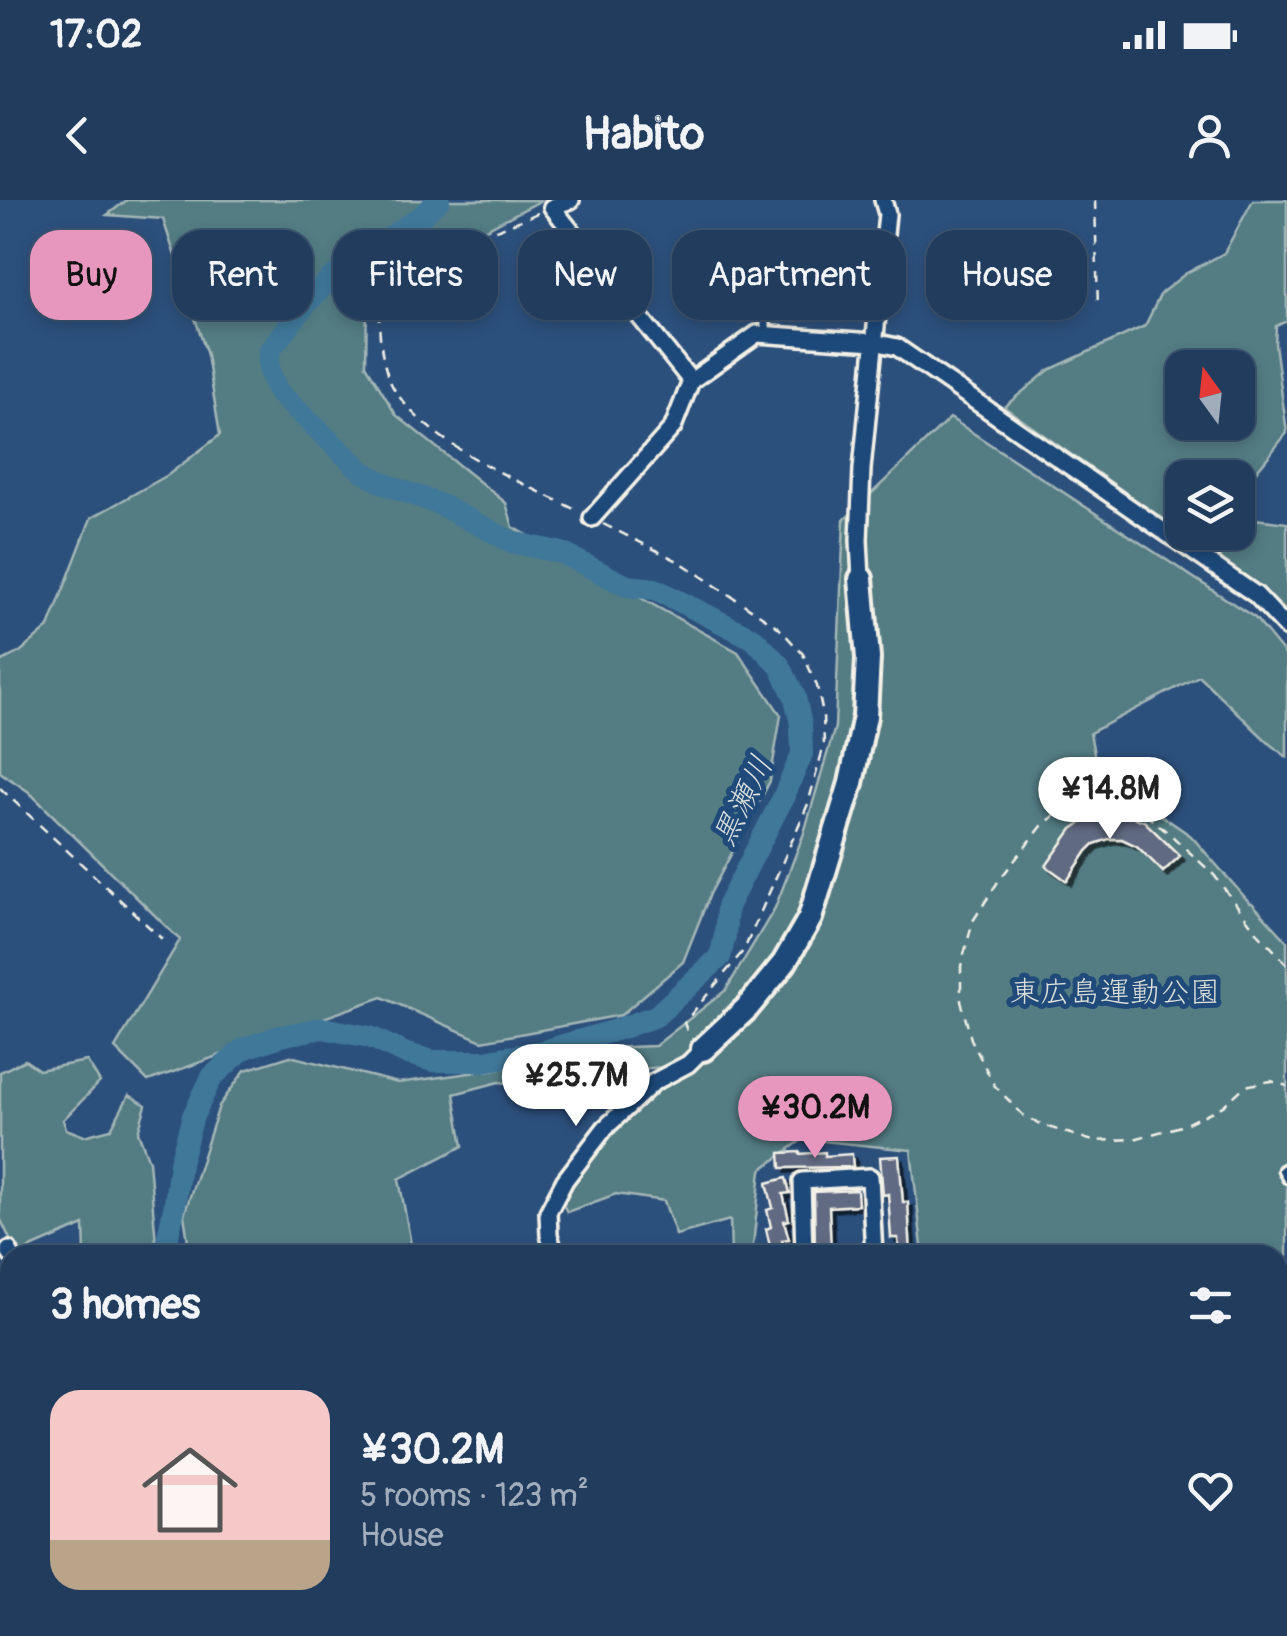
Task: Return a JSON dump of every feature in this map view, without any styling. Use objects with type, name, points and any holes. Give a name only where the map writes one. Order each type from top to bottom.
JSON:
[{"type":"street","points":[[571,200],[552,207],[692,382]]},
{"type":"street","points":[[552,1245],[548,1212],[564,1180],[605,1128],[654,1082],[688,1064],[747,1008],[784,963],[810,918],[851,783],[865,716],[868,658],[859,540],[887,214],[883,200]]},
{"type":"street","points":[[592,518],[673,427],[692,382],[757,334],[874,342],[896,348],[1256,595],[1287,628]]},
{"type":"street","points":[[804,1245],[802,1181],[870,1176],[873,1245]]},
{"type":"lane","points":[[764,320],[768,335]]},
{"type":"lane","points":[[1287,1168],[1283,1170],[1287,1178]]},
{"type":"path","points":[[1095,200],[1098,308]]},
{"type":"path","points":[[552,207],[394,272],[383,286],[378,319],[381,352],[397,394],[425,425],[471,456],[680,562],[778,627],[803,654],[817,686],[824,744],[808,804],[744,950],[684,1023],[688,1036],[703,1049]]},
{"type":"path","points":[[0,788],[162,939]]},
{"type":"path","points":[[1287,964],[1256,931],[1214,875],[1172,836],[1135,806],[1087,795],[1071,802],[1042,826],[999,880],[973,921],[960,966],[961,1001],[971,1039],[994,1085],[1023,1115],[1045,1126],[1093,1140],[1134,1139],[1181,1126],[1223,1106],[1245,1086],[1272,1081],[1287,1086]]},
{"type":"green space","points":[[127,200],[542,200],[484,230],[333,230],[333,320],[367,320],[366,365],[396,415],[506,503],[513,527],[738,652],[781,715],[770,781],[710,894],[683,962],[621,1015],[482,1041],[382,997],[148,1081],[115,1048],[180,940],[29,792],[0,772],[0,662],[20,652],[49,627],[91,518],[168,475],[220,435],[207,355],[196,320],[313,320],[313,230],[172,230],[172,247],[163,219],[107,215]]},
{"type":"green space","points":[[1253,200],[1287,200],[1287,321],[1276,326],[1275,344],[1287,433],[1255,473],[1255,460],[1165,460],[1165,521],[1004,407],[1049,370],[1145,326],[1161,293],[1185,274],[1224,253]]},
{"type":"green space","name":"東広島運動公園","points":[[950,418],[1255,618],[1287,657],[1287,757],[1199,676],[1090,733],[1095,759],[1109,775],[1191,836],[1287,941],[1287,1245],[922,1245],[911,1150],[803,1139],[761,1170],[753,1245],[731,1245],[730,1220],[676,1235],[664,1201],[616,1194],[567,1212],[553,1185],[623,1102],[665,1067],[557,1075],[524,1085],[499,1082],[454,1094],[463,1146],[399,1179],[411,1245],[188,1245],[184,1215],[219,1106],[245,1070],[290,1056],[398,1083],[604,1048],[655,1046],[726,990],[775,908],[804,833],[835,727],[844,520]]},
{"type":"green space","points":[[1255,519],[1287,523],[1287,612],[1207,550],[1255,550]]},
{"type":"green space","points":[[25,1060],[39,1070],[87,1061],[100,1082],[63,1120],[66,1129],[84,1136],[111,1129],[129,1095],[146,1105],[138,1132],[149,1161],[156,1245],[85,1245],[84,1225],[38,1245],[13,1245],[0,1218],[0,1072]]},
{"type":"building","points":[[1116,812],[1144,821],[1180,856],[1163,872],[1137,846],[1122,839],[1109,839],[1087,851],[1067,881],[1046,866],[1072,829],[1087,819]]},
{"type":"building","points":[[825,1152],[825,1156],[852,1154],[853,1167],[781,1168],[780,1153]]},
{"type":"building","points":[[899,1156],[903,1202],[908,1202],[910,1245],[898,1245],[898,1238],[891,1238],[880,1157]]},
{"type":"building","points":[[786,1178],[790,1193],[783,1194],[789,1220],[784,1221],[789,1239],[782,1240],[783,1245],[770,1245],[767,1210],[773,1208],[767,1183]]},
{"type":"building","points":[[857,1190],[858,1205],[829,1207],[831,1245],[815,1245],[814,1192]]},
{"type":"waterway","name":"黒瀬川","points":[[166,1245],[180,1163],[193,1116],[212,1077],[243,1049],[280,1036],[322,1028],[370,1037],[433,1061],[484,1061],[543,1051],[656,1016],[720,957],[727,907],[802,754],[795,697],[780,666],[754,639],[655,589],[627,586],[562,553],[512,542],[441,505],[387,485],[363,472],[278,392],[269,371],[269,351],[307,303],[330,279],[439,200]]}]
